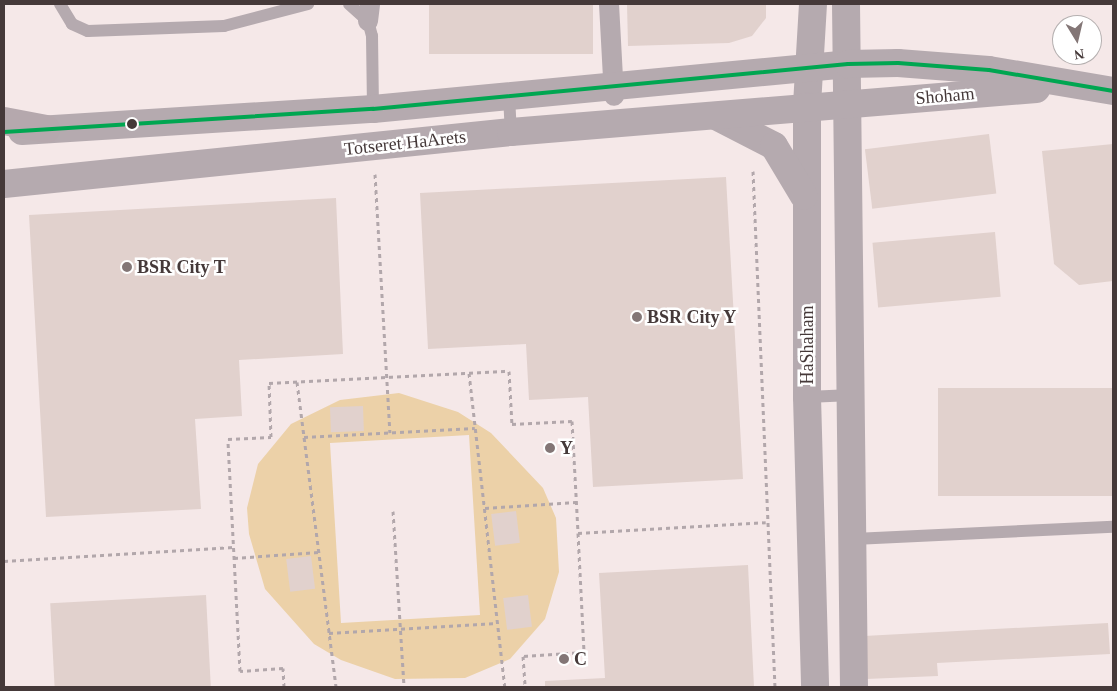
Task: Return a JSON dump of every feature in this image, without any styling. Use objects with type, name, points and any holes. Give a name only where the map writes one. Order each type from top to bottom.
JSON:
[{"type":"main road","points":[[4,121],[46,129]]},
{"type":"street","points":[[609,4],[614,91]]},
{"type":"street","name":"HaShaham","points":[[813,4],[808,69],[806,201],[807,397],[815,687]]},
{"type":"street","points":[[846,4],[849,102],[854,687]]},
{"type":"street","name":"Shoham","points":[[848,64],[898,63],[989,70],[1113,91]]},
{"type":"street","name":"Totseret HaArets","points":[[4,132],[372,109],[509,96],[614,91],[848,64]]},
{"type":"street","name":"Shoham","points":[[807,106],[1083,87]]},
{"type":"street","name":"Totseret HaArets","points":[[4,184],[511,132],[807,106]]},
{"type":"street","points":[[712,114],[749,130],[774,146],[806,201]]},
{"type":"lane","points":[[60,4],[72,24],[88,31],[224,26],[308,4]]},
{"type":"lane","points":[[349,4],[369,12],[372,36],[372,109]]},
{"type":"lane","points":[[509,96],[511,132]]},
{"type":"lane","points":[[807,397],[852,395]]},
{"type":"lane","points":[[854,539],[1113,527]]},
{"type":"path","points":[[749,130],[775,687]]},
{"type":"path","points":[[374,146],[390,433]]},
{"type":"path","points":[[284,687],[283,668],[240,671],[228,439],[271,437],[269,383],[509,371],[512,424],[572,421],[578,533],[584,652],[523,656],[525,687]]},
{"type":"path","points":[[469,373],[505,687]]},
{"type":"path","points":[[297,382],[336,687]]},
{"type":"path","points":[[304,437],[475,428]]},
{"type":"path","points":[[484,508],[576,502]]},
{"type":"path","points":[[393,511],[404,687]]},
{"type":"path","points":[[578,533],[766,522]]},
{"type":"path","points":[[4,560],[234,547]]},
{"type":"path","points":[[234,558],[319,552]]},
{"type":"path","points":[[329,634],[497,623]]},
{"type":"shaded area","points":[[399,393],[458,412],[491,433],[543,488],[556,518],[559,572],[545,619],[510,659],[465,678],[395,679],[341,660],[314,644],[265,589],[249,534],[247,508],[258,464],[291,424],[340,400]],"holes":[[[469,435],[480,615],[341,623],[330,443]]]},
{"type":"building","points":[[429,4],[593,4],[593,54],[429,54]]},
{"type":"building","points":[[627,4],[766,4],[766,18],[752,36],[729,43],[628,46]]},
{"type":"building","points":[[989,134],[996,194],[872,209],[865,149]]},
{"type":"building","points":[[1113,144],[1113,281],[1079,285],[1054,264],[1042,151]]},
{"type":"building","points":[[726,177],[743,479],[593,487],[588,397],[529,400],[526,344],[428,349],[420,193]]},
{"type":"building","points":[[336,198],[343,354],[239,360],[242,416],[195,419],[201,509],[46,517],[29,215]]},
{"type":"building","points":[[995,232],[1001,297],[878,307],[872,243]]},
{"type":"building","points":[[938,388],[1113,388],[1113,496],[938,496]]},
{"type":"building","points":[[363,406],[364,431],[331,432],[330,407]]},
{"type":"building","points":[[516,511],[520,543],[495,546],[491,514]]},
{"type":"building","points":[[311,556],[315,589],[290,592],[286,559]]},
{"type":"building","points":[[748,565],[754,687],[545,687],[545,681],[605,678],[599,573]]},
{"type":"building","points":[[206,595],[211,687],[55,687],[50,603]]},
{"type":"building","points":[[528,595],[532,627],[507,630],[503,598]]},
{"type":"building","points":[[1108,623],[1110,654],[937,663],[938,676],[866,679],[864,636]]},
{"type":"transit line","points":[[4,132],[373,109],[848,64],[898,63],[989,70],[1113,91]]},
{"type":"place","name":"BSR City T","points":[[127,267]]},
{"type":"place","name":"BSR City Y","points":[[637,317]]},
{"type":"place","name":"Y","points":[[550,448]]},
{"type":"place","name":"C","points":[[564,659]]}]
